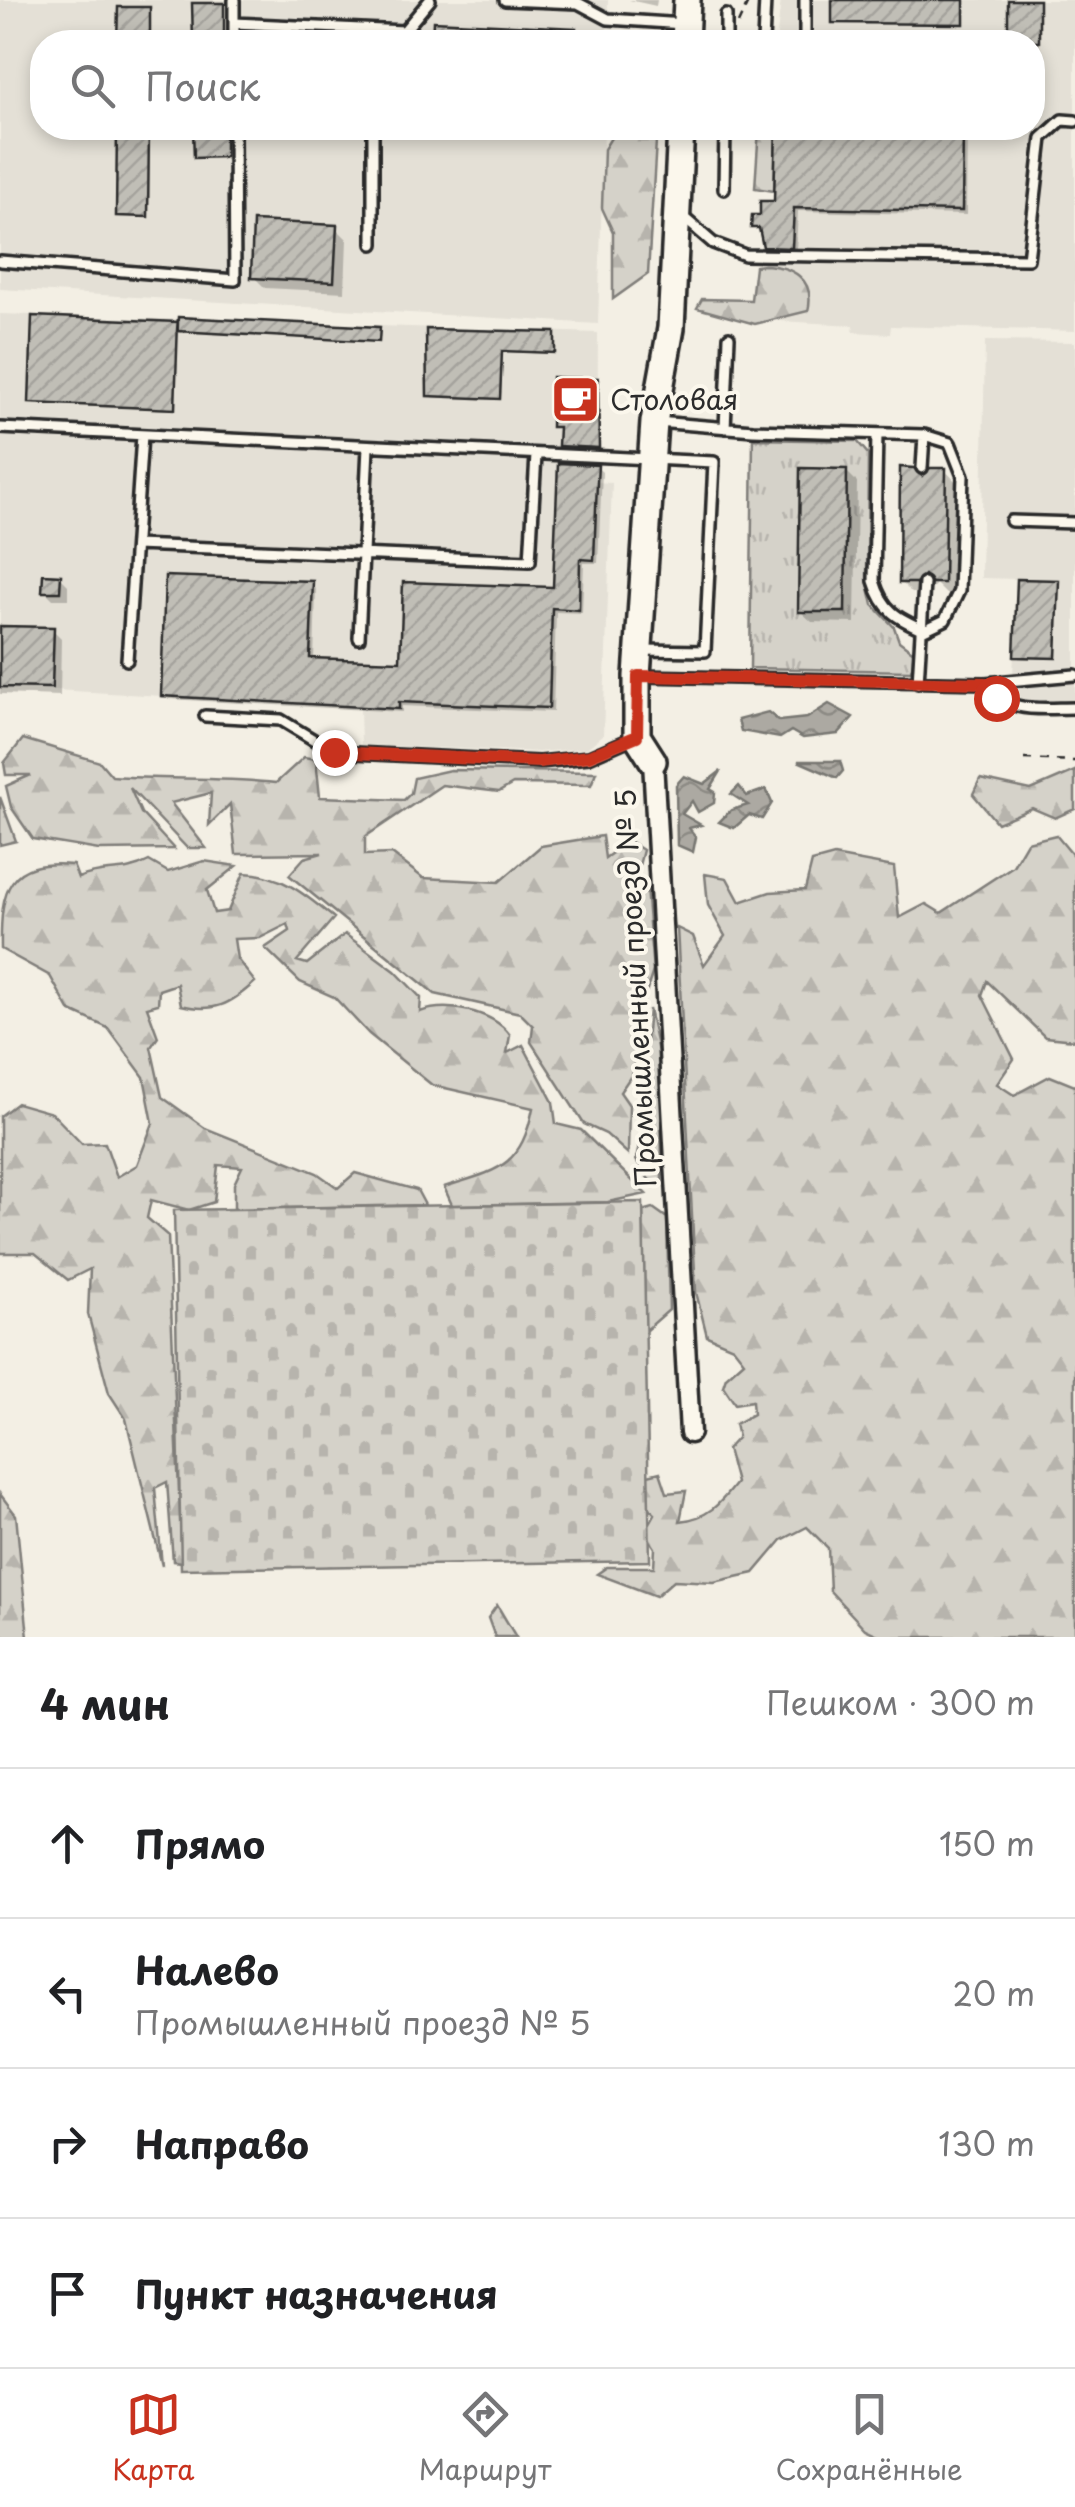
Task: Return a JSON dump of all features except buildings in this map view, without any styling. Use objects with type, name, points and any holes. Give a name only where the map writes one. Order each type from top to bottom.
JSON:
[{"type":"street","points":[[637,736],[654,422],[672,328],[680,140]]},
{"type":"street","name":"Промышленный проезд № 5","points":[[637,736],[653,761],[690,1433]]},
{"type":"lane","points":[[234,0],[234,30]]},
{"type":"lane","points":[[405,30],[430,0]]},
{"type":"lane","points":[[506,0],[578,3],[608,18],[686,22]]},
{"type":"lane","points":[[764,30],[765,0]]},
{"type":"lane","points":[[805,0],[806,30]]},
{"type":"lane","points":[[726,15],[726,30]]},
{"type":"lane","points":[[234,23],[374,30]]},
{"type":"lane","points":[[1045,135],[1062,120],[1075,120]]},
{"type":"lane","points":[[0,261],[235,280],[234,140]]},
{"type":"lane","points":[[373,244],[374,140]]},
{"type":"lane","points":[[724,188],[725,140]]},
{"type":"lane","points":[[677,212],[712,243],[745,255],[1028,259],[1042,140]]},
{"type":"lane","points":[[726,428],[729,338]]},
{"type":"lane","points":[[654,422],[924,435],[950,443],[964,476],[959,591],[945,620],[924,630]]},
{"type":"lane","points":[[0,428],[714,462],[705,650],[638,663]]},
{"type":"lane","points":[[877,434],[874,581],[880,602],[892,615],[924,630]]},
{"type":"lane","points":[[127,660],[142,435]]},
{"type":"lane","points":[[922,468],[924,435]]},
{"type":"lane","points":[[360,638],[368,447]]},
{"type":"lane","points":[[135,545],[530,562],[536,456]]},
{"type":"lane","points":[[1012,521],[1075,523]]},
{"type":"lane","points":[[918,683],[924,583]]},
{"type":"lane","points":[[638,663],[918,683],[985,683],[1075,675]]},
{"type":"lane","points":[[985,683],[996,698],[1014,707],[1075,708]]},
{"type":"lane","points":[[205,716],[281,720],[334,752],[539,762],[589,756],[637,736]]},
{"type":"path","points":[[1024,759],[1075,761]]},
{"type":"shaded area","points":[[0,0],[608,0],[607,30],[30,30],[30,140],[604,140],[598,324],[0,289]]},
{"type":"shaded area","points":[[781,0],[1075,0],[1075,331],[891,326],[890,334],[853,332],[854,325],[760,320],[755,266],[763,264],[763,236],[759,228],[751,228],[752,215],[759,215],[760,201],[774,200],[776,140],[1045,140],[1045,30],[777,30]]},
{"type":"shaded area","points":[[0,314],[598,333],[597,482],[612,483],[603,735],[587,748],[539,752],[361,745],[360,707],[0,687]]},
{"type":"shaded area","points":[[985,341],[1075,342],[1075,703],[1012,701],[1017,579],[981,578]]},
{"type":"green space","points":[[610,140],[656,141],[648,274],[613,299],[613,232],[602,208],[604,149]]},
{"type":"green space","points":[[758,140],[776,140],[774,191],[755,188]]},
{"type":"green space","points":[[755,266],[792,271],[805,282],[810,300],[808,311],[755,324],[697,308],[702,299],[751,300]]},
{"type":"green space","points":[[753,439],[857,441],[868,454],[867,579],[873,605],[894,627],[899,641],[915,653],[911,671],[750,668]]},
{"type":"green space","points":[[23,739],[100,762],[112,776],[276,783],[304,757],[316,759],[320,797],[404,800],[411,793],[414,778],[450,770],[596,772],[591,785],[513,784],[499,792],[442,785],[365,837],[365,855],[392,854],[423,878],[499,882],[541,846],[602,836],[605,858],[629,841],[643,850],[635,881],[646,887],[653,971],[641,1008],[633,1073],[620,1092],[629,1105],[628,1154],[606,1134],[584,1124],[531,1042],[533,1026],[520,1013],[435,994],[289,875],[304,858],[322,853],[236,854],[230,804],[209,825],[211,793],[171,803],[206,848],[187,848],[130,788],[141,813],[174,849],[99,850],[33,839],[11,807],[6,786],[31,775],[6,775],[4,763]]},
{"type":"green space","points":[[1075,771],[1075,809],[1055,818],[1032,808],[997,823],[973,794],[980,779],[1031,790]]},
{"type":"green space","points":[[0,797],[16,841],[0,845]]},
{"type":"green space","points":[[1056,835],[1075,858],[1075,1040],[1045,1037],[987,981],[982,995],[1014,1059],[997,1084],[1014,1095],[1050,1076],[1075,1086],[1075,1637],[882,1637],[865,1629],[830,1591],[828,1548],[807,1527],[782,1540],[754,1573],[714,1582],[674,1580],[656,1596],[597,1574],[607,1567],[654,1567],[655,1548],[645,1532],[655,1514],[643,1502],[644,1476],[660,1472],[667,1493],[686,1491],[680,1521],[698,1517],[718,1504],[736,1483],[727,1449],[738,1437],[735,1424],[753,1414],[752,1401],[735,1404],[723,1386],[726,1377],[744,1361],[733,1347],[707,1336],[696,1292],[677,928],[693,936],[704,965],[725,936],[708,905],[705,874],[727,878],[740,902],[770,892],[805,890],[812,862],[834,856],[894,867],[899,918],[926,904],[941,913],[1013,866],[1027,842]]},
{"type":"green space","points":[[149,861],[168,872],[204,861],[237,866],[207,890],[214,913],[228,911],[244,873],[282,882],[334,918],[297,961],[307,964],[345,934],[395,971],[421,998],[420,1012],[456,1009],[493,1020],[510,1035],[507,1053],[523,1045],[553,1102],[556,1124],[581,1130],[646,1194],[608,1202],[452,1205],[444,1187],[504,1164],[522,1143],[533,1108],[432,1085],[369,1034],[334,997],[300,982],[265,948],[290,931],[288,924],[260,938],[234,939],[237,959],[255,982],[229,1001],[212,1007],[193,1007],[181,1005],[177,984],[159,990],[158,1004],[147,1007],[158,1037],[151,1047],[162,1097],[205,1128],[317,1173],[338,1188],[355,1173],[417,1190],[425,1205],[234,1209],[234,1184],[242,1167],[218,1165],[214,1202],[189,1210],[151,1200],[147,1218],[168,1236],[182,1562],[173,1561],[167,1482],[155,1488],[162,1566],[126,1419],[109,1393],[88,1314],[90,1269],[68,1280],[35,1253],[0,1253],[0,1116],[17,1103],[52,1113],[82,1144],[105,1143],[117,1177],[137,1165],[153,1123],[144,1077],[108,1028],[69,1010],[50,976],[1,949],[6,894],[21,873],[34,867],[73,865],[78,878]]},
{"type":"green space","points":[[649,1009],[661,1066],[662,1182],[654,1187],[636,1160],[646,1112],[641,1098]]},
{"type":"green space","points":[[643,1202],[650,1561],[181,1569],[174,1210]]},
{"type":"green space","points":[[653,1208],[667,1218],[669,1310],[645,1331],[643,1211]]},
{"type":"green space","points":[[0,1494],[16,1515],[28,1637],[0,1637]]},
{"type":"green space","points":[[497,1605],[516,1637],[495,1637],[488,1618]]},
{"type":"water","points":[[829,704],[853,717],[838,734],[803,738],[791,731],[780,738],[741,731],[738,720],[768,712],[779,721],[807,718]]},
{"type":"water","points":[[798,761],[840,761],[843,771],[837,778]]},
{"type":"water","points":[[721,771],[710,789],[715,792],[714,803],[698,812],[692,801],[682,814],[701,825],[689,828],[696,837],[693,852],[677,845],[676,785],[684,776],[704,784]]},
{"type":"water","points":[[739,786],[747,796],[766,789],[772,803],[762,819],[749,815],[734,828],[719,822],[731,810],[748,805],[731,794]]},
{"type":"place","name":"Столовая","points":[[575,400]]},
{"type":"route","points":[[334,752],[539,762],[589,756],[637,736],[638,676],[985,683],[996,698]]}]
